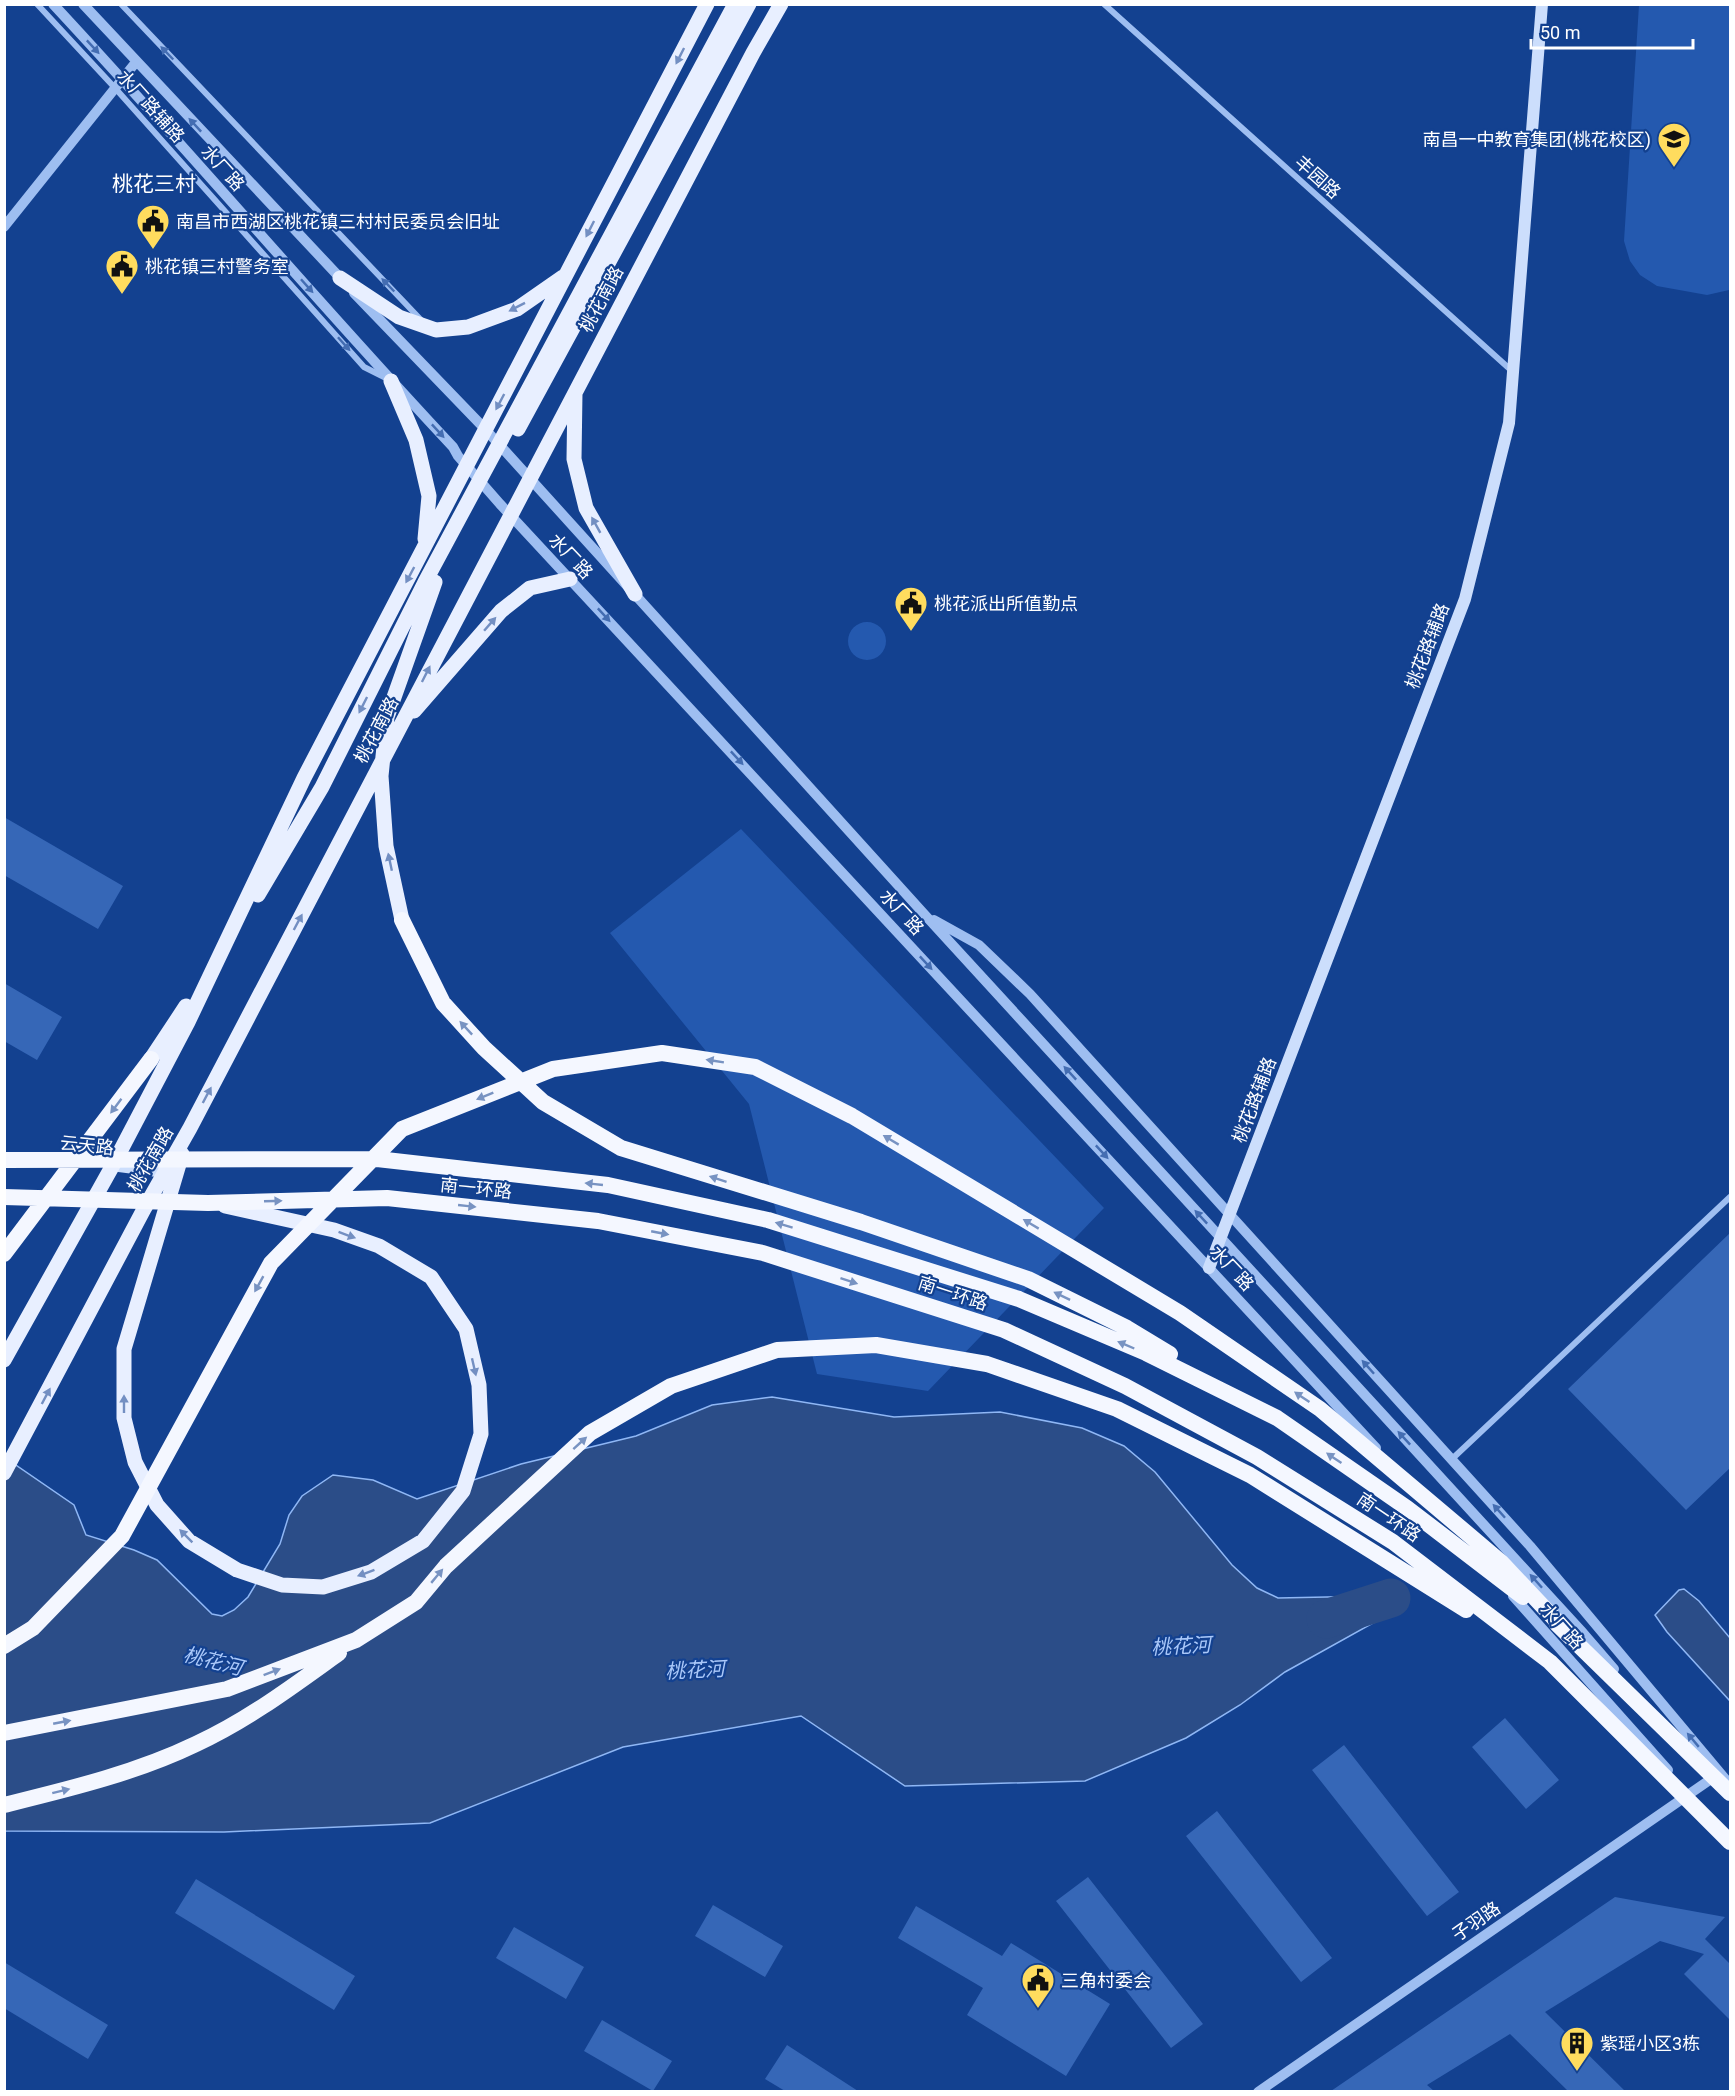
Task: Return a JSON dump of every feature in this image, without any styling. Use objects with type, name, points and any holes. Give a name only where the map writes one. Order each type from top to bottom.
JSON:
[{"type":"highway","points":[[402,920],[443,1003],[484,1048],[543,1102],[621,1148],[861,1222],[1028,1279],[1126,1328],[1276,1418]]},
{"type":"highway","points":[[4,1646],[33,1628],[122,1536],[270,1263],[402,1129],[553,1069],[662,1053],[754,1067],[852,1116],[1180,1313],[1320,1409],[1501,1562],[1565,1630]]},
{"type":"highway","points":[[4,1254],[151,1059]]},
{"type":"highway","name":"南一环路","points":[[4,1160],[376,1159],[608,1185],[768,1220],[1019,1299],[1146,1353],[1276,1418],[1407,1508],[1565,1630],[1731,1794]]},
{"type":"highway","name":"南一环路","points":[[4,1195],[208,1203],[387,1198],[598,1221],[763,1254],[1004,1330],[1125,1386],[1257,1457],[1394,1542],[1550,1662],[1731,1841]]},
{"type":"highway","points":[[4,1805],[89,1784],[173,1755],[198,1744],[266,1706],[356,1640],[416,1602],[446,1566],[590,1433],[671,1386],[777,1350],[876,1345],[987,1364],[1117,1409],[1250,1475],[1550,1662]]},
{"type":"highway","points":[[4,1733],[227,1689],[356,1640]]},
{"type":"main road","name":"桃花南路","points":[[4,1360],[113,1165],[188,1022],[304,778],[707,4]]},
{"type":"main road","points":[[151,1059],[234,936],[322,787],[424,582],[735,4]]},
{"type":"main road","points":[[402,920],[386,846],[381,776],[387,717],[431,589],[749,4]]},
{"type":"main road","name":"桃花南路","points":[[4,1473],[144,1209],[190,1128],[575,390],[781,4]]},
{"type":"main road","name":"桃花路辅路","points":[[1209,1268],[1465,599],[1509,423],[1542,4]]},
{"type":"main road","points":[[340,278],[399,317],[435,330],[468,327],[517,309],[566,276]]},
{"type":"main road","points":[[391,381],[416,440],[429,496],[424,548]]},
{"type":"main road","points":[[575,390],[574,459],[586,508],[634,594]]},
{"type":"main road","points":[[397,732],[501,611],[530,588],[570,579]]},
{"type":"main road","points":[[190,1128],[124,1349],[124,1418],[135,1462],[157,1505],[189,1541],[237,1570],[282,1585],[323,1587],[371,1572],[423,1541],[463,1491],[481,1434],[479,1385],[465,1329],[431,1277],[379,1246],[334,1230],[208,1203]]},
{"type":"main road","name":"云天路","points":[[4,1154],[165,1172]]},
{"type":"main road","points":[[4,1195],[144,1209]]},
{"type":"street","name":"水厂路辅路","points":[[37,4],[119,83]]},
{"type":"street","name":"水厂路","points":[[53,4],[119,83],[453,447],[458,456],[510,514],[1497,1578],[1731,1841]]},
{"type":"street","name":"水厂路","points":[[83,4],[486,430],[925,915],[1731,1794]]},
{"type":"street","points":[[121,4],[428,328]]},
{"type":"street","name":"丰园路","points":[[1104,4],[1513,371]]},
{"type":"street","points":[[4,227],[136,62]]},
{"type":"street","points":[[925,915],[979,945],[1030,994],[1530,1546],[1731,1785]]},
{"type":"street","points":[[1452,1459],[1731,1197]]},
{"type":"street","name":"子羽路","points":[[1258,2091],[1714,1778]]},
{"type":"shaded area","name":"南昌一中教育集团(桃花校区)","points":[[1639,5],[1730,5],[1729,290],[1707,295],[1657,286],[1640,275],[1630,261],[1624,241]]},
{"type":"shaded area","points":[[867,622],[874,623],[880,628],[885,634],[885,648],[880,654],[874,659],[867,660],[860,659],[854,654],[849,648],[848,641],[849,634],[854,628],[860,623]]},
{"type":"shaded area","points":[[741,829],[1104,1208],[928,1391],[817,1374],[749,1104],[610,933]]},
{"type":"water","points":[[772,1397],[894,1417],[1000,1412],[1082,1428],[1124,1446],[1155,1472],[1232,1565],[1257,1588],[1278,1598],[1375,1596],[1384,1617],[1285,1672],[1240,1705],[1186,1738],[1085,1781],[905,1786],[801,1716],[623,1747],[430,1823],[224,1832],[5,1831],[4,1457],[74,1505],[86,1535],[157,1560],[212,1614],[222,1616],[234,1610],[248,1597],[280,1544],[289,1515],[302,1496],[333,1475],[373,1480],[417,1499],[521,1464],[636,1436],[712,1405]]},
{"type":"water","points":[[1684,1589],[1699,1601],[1730,1638],[1730,1701],[1667,1632],[1655,1615],[1679,1590]]},
{"type":"building","points":[[4,817],[123,886],[98,929],[4,875]]},
{"type":"building","points":[[4,983],[62,1017],[37,1060],[4,1041]]},
{"type":"building","points":[[1731,1232],[1731,1467],[1686,1510],[1568,1389]]},
{"type":"building","points":[[1505,1718],[1559,1780],[1526,1809],[1472,1747]]},
{"type":"building","points":[[1344,1745],[1459,1892],[1427,1916],[1312,1770]]},
{"type":"building","points":[[1217,1811],[1332,1958],[1301,1982],[1186,1836]]},
{"type":"building","points":[[1088,1877],[1203,2024],[1171,2048],[1056,1901]]},
{"type":"building","points":[[196,1879],[355,1976],[334,2010],[175,1913]]},
{"type":"building","points":[[1615,1897],[1725,1917],[1705,1939],[1731,1965],[1731,2021],[1684,1974],[1704,1954],[1660,1941],[1545,2012],[1625,2091],[1568,2091],[1510,2034],[1427,2085],[1434,2091],[1331,2091]]},
{"type":"building","points":[[713,1905],[783,1946],[765,1977],[695,1936]]},
{"type":"building","points":[[916,1906],[1002,1956],[1011,1943],[1110,2004],[1066,2076],[967,2015],[983,1988],[898,1938]]},
{"type":"building","points":[[514,1927],[584,1967],[566,1999],[496,1958]]},
{"type":"building","points":[[4,1962],[108,2025],[88,2059],[4,2008]]},
{"type":"building","points":[[602,2020],[672,2061],[653,2091],[584,2051]]},
{"type":"building","points":[[787,2045],[858,2091],[785,2091],[765,2079]]},
{"type":"waterway","name":"桃花河","points":[[1326,1619],[1391,1598]]},
{"type":"place","name":"南昌一中教育集团(桃花校区)","points":[[1674,168]]},
{"type":"place","name":"南昌市西湖区桃花镇三村村民委员会旧址","points":[[153,250]]},
{"type":"place","name":"桃花镇三村警务室","points":[[122,295]]},
{"type":"place","name":"桃花派出所值勤点","points":[[911,632]]},
{"type":"place","name":"三角村委会","points":[[1038,2009]]},
{"type":"place","name":"紫瑶小区3栋","points":[[1577,2072]]},
{"type":"district","name":"桃花三村","points":[[154,184]]}]
